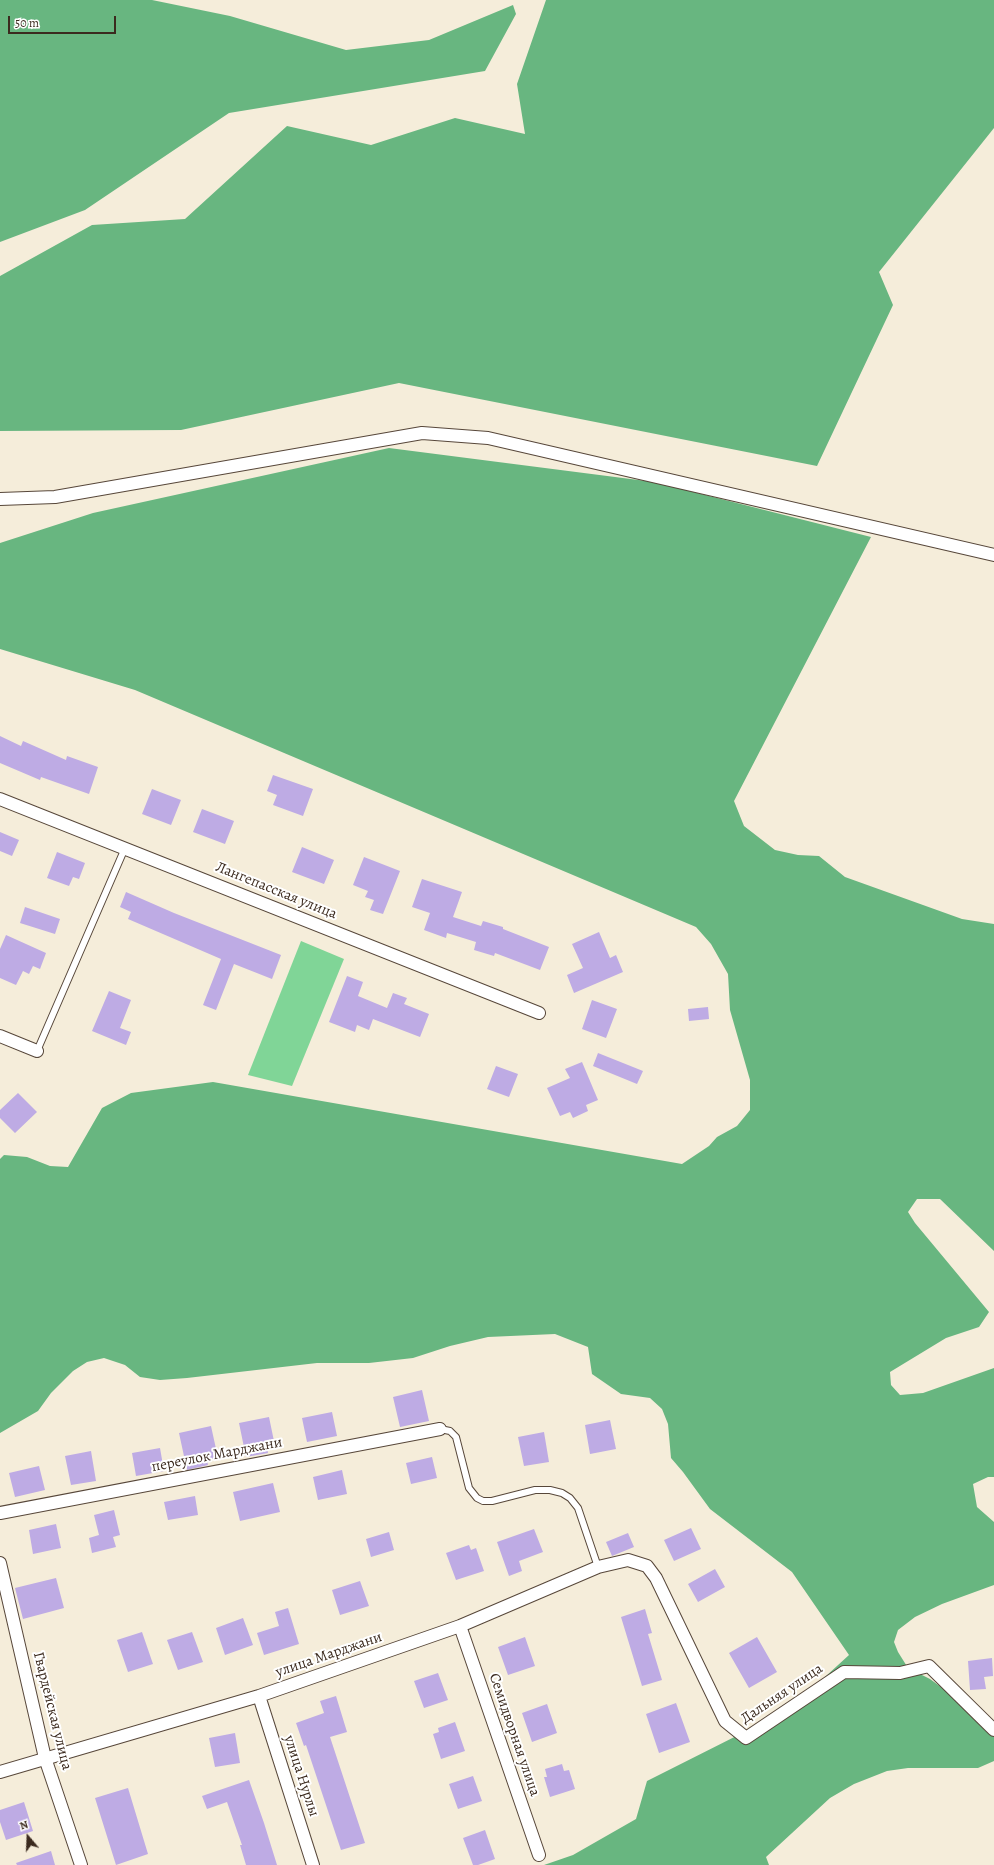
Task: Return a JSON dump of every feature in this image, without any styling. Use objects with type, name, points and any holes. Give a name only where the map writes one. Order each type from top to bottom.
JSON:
[{"type":"street","points":[[0,499],[55,497],[422,433],[488,438],[994,555]]},
{"type":"street","name":"Лангепасская улица","points":[[0,799],[539,1013]]},
{"type":"street","points":[[0,1036],[37,1051]]},
{"type":"street","name":"переулок Марджани","points":[[0,1513],[440,1429]]},
{"type":"street","name":"улица Марджани","points":[[0,1772],[259,1696],[460,1626],[598,1568],[628,1560],[647,1566],[656,1578]]},
{"type":"street","name":"Гвардейская улица","points":[[0,1563],[45,1758],[81,1865]]},
{"type":"street","name":"Дальняя улица","points":[[656,1578],[725,1721],[746,1738],[844,1672],[900,1673],[929,1666],[994,1730]]},
{"type":"street","name":"Семидворная улица","points":[[460,1626],[538,1855]]},
{"type":"street","name":"улица Нурлы","points":[[259,1696],[313,1865]]},
{"type":"lane","points":[[37,1051],[125,848]]},
{"type":"lane","points":[[440,1429],[450,1431],[456,1437],[468,1488],[476,1498],[483,1501],[492,1501],[535,1490],[550,1490],[562,1493],[570,1498],[578,1508],[598,1568]]},
{"type":"green space","points":[[0,0],[152,0],[230,16],[346,50],[429,40],[513,5],[516,14],[485,71],[229,113],[85,210],[0,242]]},
{"type":"green space","points":[[546,0],[994,0],[994,128],[879,272],[893,305],[817,466],[399,383],[181,430],[0,431],[0,276],[92,225],[185,219],[287,126],[371,145],[455,118],[525,134],[517,84]]},
{"type":"green space","points":[[389,448],[654,482],[871,537],[734,801],[744,826],[775,850],[798,855],[819,856],[845,877],[962,919],[994,924],[994,1251],[940,1199],[917,1199],[908,1212],[915,1223],[989,1312],[979,1327],[946,1338],[890,1372],[891,1385],[900,1395],[923,1393],[994,1368],[994,1477],[988,1477],[973,1484],[977,1507],[994,1522],[994,1585],[942,1604],[915,1617],[898,1630],[894,1642],[898,1652],[908,1668],[930,1679],[986,1720],[994,1732],[994,1761],[978,1768],[908,1768],[887,1771],[854,1784],[830,1798],[766,1857],[769,1865],[544,1865],[573,1855],[636,1819],[647,1781],[790,1709],[849,1655],[792,1572],[710,1509],[671,1458],[668,1424],[662,1409],[650,1398],[621,1394],[592,1374],[588,1347],[555,1334],[488,1337],[450,1346],[413,1358],[369,1363],[317,1363],[160,1380],[140,1377],[125,1365],[104,1358],[87,1362],[73,1371],[51,1393],[38,1411],[0,1433],[0,1159],[4,1155],[27,1157],[50,1166],[68,1167],[102,1108],[131,1093],[213,1082],[682,1164],[709,1146],[717,1137],[737,1126],[750,1110],[750,1080],[730,1010],[728,974],[711,944],[696,927],[135,690],[0,649],[0,543],[93,513]]},
{"type":"green space","points":[[301,941],[344,959],[292,1086],[248,1075]]},
{"type":"building","points":[[0,736],[21,746],[23,741],[66,760],[67,756],[98,767],[89,794],[41,777],[40,780],[0,763]]},
{"type":"building","points":[[273,775],[313,789],[303,816],[273,805],[277,795],[267,791]]},
{"type":"building","points":[[152,789],[181,800],[171,825],[142,814]]},
{"type":"building","points":[[202,809],[234,821],[225,844],[193,832]]},
{"type":"building","points":[[0,832],[19,840],[12,856],[0,851]]},
{"type":"building","points":[[302,847],[334,860],[324,884],[292,872]]},
{"type":"building","points":[[57,852],[85,863],[79,879],[73,877],[69,886],[47,878]]},
{"type":"building","points":[[364,857],[400,871],[383,914],[370,910],[374,900],[365,897],[368,891],[353,885]]},
{"type":"building","points":[[422,879],[462,892],[453,917],[481,926],[483,921],[503,927],[503,929],[549,947],[540,970],[495,953],[494,956],[474,950],[476,942],[447,933],[446,938],[424,930],[430,913],[412,907]]},
{"type":"building","points":[[126,892],[174,913],[281,955],[272,979],[234,964],[216,1010],[203,1005],[221,959],[128,919],[131,912],[120,907]]},
{"type":"building","points":[[25,907],[60,919],[55,934],[20,923]]},
{"type":"building","points":[[599,932],[610,958],[616,955],[623,972],[574,993],[567,975],[583,968],[572,944]]},
{"type":"building","points":[[6,935],[46,953],[40,969],[33,966],[29,974],[23,971],[16,985],[0,978],[0,949]]},
{"type":"building","points":[[347,976],[363,982],[358,996],[387,1008],[393,993],[407,998],[404,1004],[429,1014],[420,1037],[373,1019],[369,1030],[357,1025],[355,1032],[329,1022]]},
{"type":"building","points":[[109,991],[131,1000],[120,1028],[131,1032],[126,1045],[92,1031]]},
{"type":"building","points":[[592,1000],[617,1009],[606,1038],[582,1029]]},
{"type":"building","points":[[708,1007],[709,1019],[689,1021],[688,1009]]},
{"type":"building","points":[[598,1053],[643,1071],[637,1084],[593,1066]]},
{"type":"building","points":[[582,1062],[598,1100],[586,1105],[588,1111],[573,1118],[570,1112],[560,1116],[547,1088],[570,1078],[565,1069]]},
{"type":"building","points":[[496,1066],[518,1074],[509,1097],[487,1089]]},
{"type":"building","points":[[18,1093],[37,1112],[15,1133],[0,1118],[0,1110]]},
{"type":"building","points":[[422,1390],[429,1421],[400,1427],[393,1397]]},
{"type":"building","points":[[332,1412],[337,1436],[307,1442],[302,1418]]},
{"type":"building","points":[[269,1417],[275,1446],[267,1448],[268,1453],[246,1457],[239,1423]]},
{"type":"building","points":[[610,1420],[616,1449],[590,1454],[585,1425]]},
{"type":"building","points":[[211,1426],[218,1458],[207,1460],[208,1465],[187,1470],[179,1433]]},
{"type":"building","points":[[544,1432],[549,1462],[524,1466],[518,1437]]},
{"type":"building","points":[[160,1448],[164,1471],[136,1476],[132,1453]]},
{"type":"building","points":[[91,1451],[96,1481],[71,1485],[65,1456]]},
{"type":"building","points":[[432,1457],[437,1478],[411,1484],[406,1463]]},
{"type":"building","points":[[39,1466],[45,1490],[15,1497],[9,1473]]},
{"type":"building","points":[[342,1470],[347,1494],[318,1500],[313,1477]]},
{"type":"building","points":[[273,1483],[280,1512],[240,1521],[233,1492]]},
{"type":"building","points":[[195,1496],[198,1515],[168,1520],[164,1502]]},
{"type":"building","points":[[114,1510],[120,1535],[113,1537],[116,1547],[92,1553],[89,1538],[99,1535],[94,1515]]},
{"type":"building","points":[[56,1524],[61,1548],[33,1554],[29,1530]]},
{"type":"building","points":[[691,1528],[701,1549],[674,1561],[664,1540]]},
{"type":"building","points":[[534,1529],[543,1552],[519,1561],[522,1571],[509,1576],[497,1542]]},
{"type":"building","points":[[389,1532],[394,1550],[371,1557],[366,1539]]},
{"type":"building","points":[[628,1533],[634,1547],[612,1556],[606,1542]]},
{"type":"building","points":[[469,1545],[471,1550],[476,1548],[484,1571],[456,1580],[446,1553]]},
{"type":"building","points":[[715,1569],[725,1587],[698,1602],[688,1584]]},
{"type":"building","points":[[56,1578],[64,1608],[23,1619],[15,1588]]},
{"type":"building","points":[[360,1581],[369,1606],[340,1615],[332,1590]]},
{"type":"building","points":[[288,1608],[299,1644],[264,1655],[257,1633],[279,1626],[275,1612]]},
{"type":"building","points":[[645,1609],[652,1633],[648,1634],[662,1680],[642,1686],[621,1617]]},
{"type":"building","points":[[243,1618],[253,1645],[225,1655],[216,1628]]},
{"type":"building","points":[[142,1632],[153,1664],[128,1672],[117,1640]]},
{"type":"building","points":[[192,1632],[203,1662],[178,1670],[167,1640]]},
{"type":"building","points":[[525,1637],[535,1666],[508,1675],[498,1647]]},
{"type":"building","points":[[757,1637],[777,1672],[749,1688],[729,1653]]},
{"type":"building","points":[[992,1658],[993,1676],[984,1677],[986,1689],[970,1690],[968,1661]]},
{"type":"building","points":[[438,1673],[448,1700],[424,1708],[414,1681]]},
{"type":"building","points":[[336,1696],[347,1732],[330,1737],[365,1843],[341,1850],[306,1745],[304,1746],[296,1723],[324,1713],[320,1701]]},
{"type":"building","points":[[676,1703],[690,1742],[659,1753],[646,1714]]},
{"type":"building","points":[[547,1704],[557,1733],[532,1742],[522,1713]]},
{"type":"building","points":[[455,1722],[465,1751],[441,1759],[433,1734],[439,1732],[438,1728]]},
{"type":"building","points":[[235,1733],[240,1763],[215,1767],[209,1738]]},
{"type":"building","points":[[562,1764],[564,1771],[569,1770],[575,1789],[550,1797],[544,1777],[547,1777],[545,1769]]},
{"type":"building","points":[[473,1776],[482,1801],[458,1809],[449,1784]]},
{"type":"building","points":[[249,1780],[277,1865],[246,1865],[240,1845],[242,1845],[227,1802],[207,1809],[202,1796]]},
{"type":"building","points":[[128,1788],[148,1854],[116,1865],[95,1798]]},
{"type":"building","points":[[24,1802],[33,1831],[6,1840],[0,1822],[0,1810]]},
{"type":"building","points":[[485,1830],[495,1859],[478,1865],[473,1865],[463,1838]]},
{"type":"building","points":[[51,1851],[55,1865],[17,1865],[16,1863]]}]
